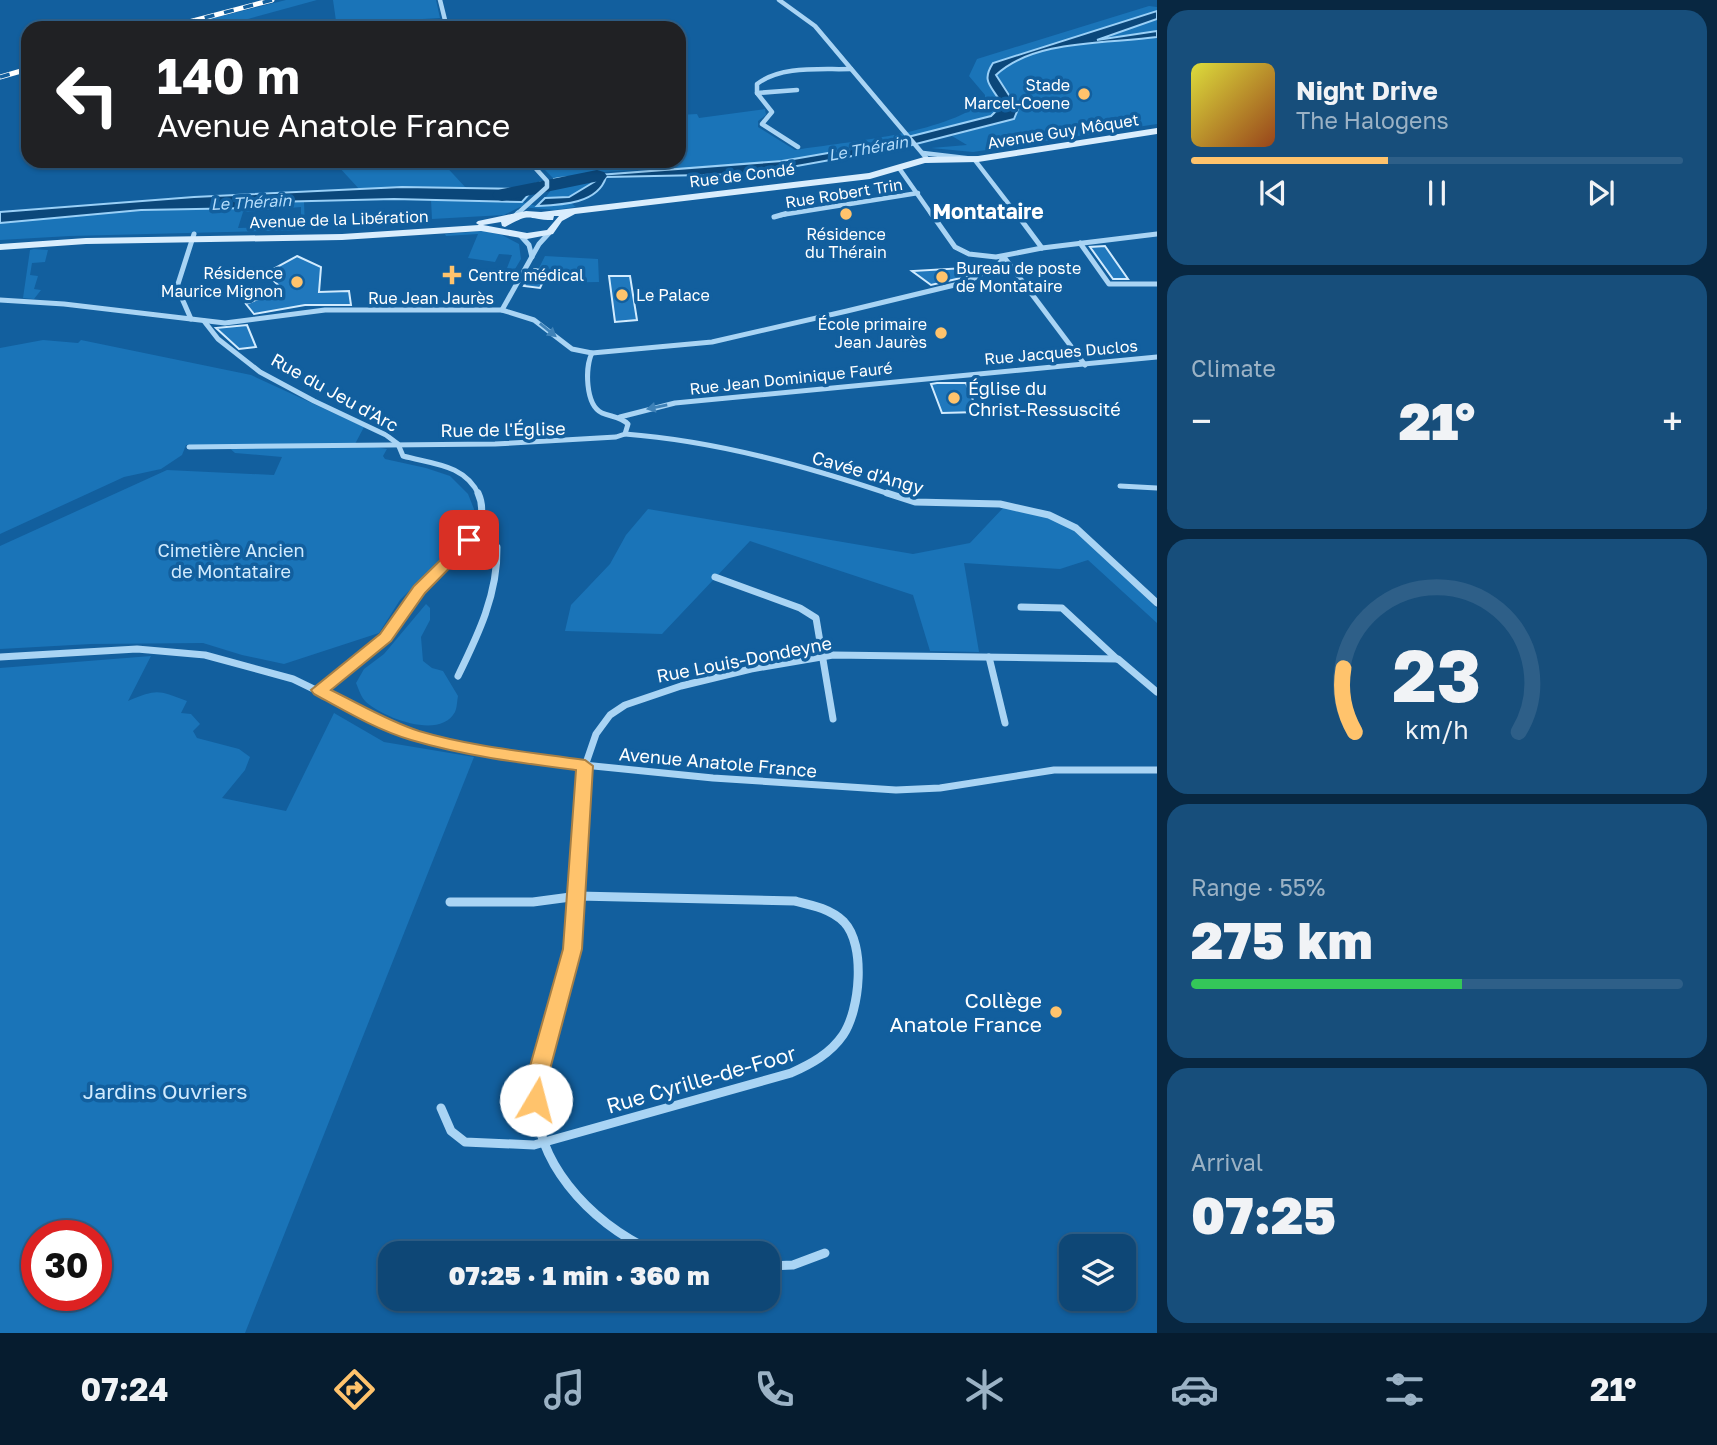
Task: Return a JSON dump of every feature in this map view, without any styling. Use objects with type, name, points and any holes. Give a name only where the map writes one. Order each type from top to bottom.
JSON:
[{"type":"main road","name":"Avenue Guy Môquet","points":[[974,159],[1157,131]]},
{"type":"main road","name":"Rue de Condé","points":[[535,211],[596,208],[870,176],[899,169],[926,156],[974,159]]},
{"type":"main road","name":"Rue de Condé","points":[[552,227],[568,215],[596,208]]},
{"type":"main road","name":"Avenue de la Libération","points":[[5,245],[369,231],[474,224],[535,211]]},
{"type":"main road","points":[[535,211],[552,227]]},
{"type":"main road","points":[[512,217],[505,225],[516,234]]},
{"type":"main road","name":"Avenue de la Libération","points":[[193,237],[342,237],[481,228],[538,236],[552,227]]},
{"type":"street","points":[[440,0],[445,21]]},
{"type":"street","points":[[779,0],[808,20],[926,156]]},
{"type":"street","points":[[798,147],[762,124],[772,112],[757,93],[758,82],[770,75],[851,69]]},
{"type":"street","points":[[757,93],[797,90]]},
{"type":"street","points":[[974,159],[1042,248]]},
{"type":"street","points":[[535,168],[546,180],[547,187],[540,195],[535,211]]},
{"type":"street","points":[[899,169],[957,249],[980,256],[1004,257],[1042,248],[1157,234]]},
{"type":"street","name":"Rue Robert Trin","points":[[774,218],[793,212],[918,193]]},
{"type":"street","points":[[502,310],[552,227]]},
{"type":"street","points":[[516,234],[529,245],[532,257]]},
{"type":"street","points":[[191,319],[177,287],[193,237]]},
{"type":"street","points":[[1080,243],[1109,284],[1157,284]]},
{"type":"street","points":[[1004,257],[1085,365]]},
{"type":"street","name":"Rue Jean Jaurès","points":[[0,300],[231,322],[334,310],[502,310],[534,320],[572,349],[592,353],[712,342],[835,314],[967,282],[999,264],[1004,257]]},
{"type":"street","name":"Rue du Jeu d'Arc","points":[[204,321],[224,346],[282,384],[386,435],[398,444],[403,456],[448,466],[471,481],[481,498],[481,519],[477,528]]},
{"type":"street","points":[[592,353],[586,362],[593,404],[602,413],[619,417],[628,424],[625,434]]},
{"type":"street","name":"Rue Jacques Duclos","points":[[968,374],[1157,358]]},
{"type":"street","name":"Rue Jean Dominique Fauré","points":[[619,417],[676,403],[968,374]]},
{"type":"street","name":"Rue de l'Église","points":[[189,447],[583,441],[625,434]]},
{"type":"street","name":"Cavée d'Angy","points":[[625,434],[665,436],[766,458],[832,475],[915,502],[1000,504],[1049,515],[1076,528],[1157,603]]},
{"type":"street","points":[[1120,486],[1157,488]]},
{"type":"street","points":[[320,690],[386,637],[419,589],[469,540],[477,528],[497,547],[495,574],[473,645],[458,676]]},
{"type":"street","points":[[715,577],[811,614],[818,621],[832,719]]},
{"type":"street","points":[[1021,607],[1062,608],[1157,692]]},
{"type":"street","name":"Avenue Anatole France","points":[[0,657],[123,649],[180,652],[270,671],[320,690],[380,722],[415,735],[496,753],[585,766],[738,781],[897,790],[940,788],[1033,772],[1072,769],[1157,770]]},
{"type":"street","name":"Rue Louis-Dondeyne","points":[[631,1241],[589,1212],[565,1185],[545,1143],[537,1113],[536,1090],[568,973],[578,896],[585,766],[591,743],[599,728],[610,715],[631,702],[653,694],[823,656],[1118,659]]},
{"type":"street","points":[[989,657],[1005,723]]},
{"type":"street","name":"Rue Cyrille-de-Foor","points":[[441,1108],[451,1131],[465,1142],[523,1146],[545,1143],[791,1073],[812,1064],[828,1052],[844,1034],[850,1018],[860,965],[859,944],[850,929],[834,914],[804,903],[578,896],[533,902],[450,902]]},
{"type":"street","points":[[780,1266],[793,1265],[825,1253]]},
{"type":"green space","points":[[286,0],[317,0],[240,21],[202,21]]},
{"type":"green space","points":[[333,0],[436,0],[440,18],[389,21],[336,21]]},
{"type":"green space","points":[[1149,6],[1157,7],[1157,11],[994,63],[998,97],[1002,105],[986,118],[971,122],[848,150],[745,165],[721,167],[625,170],[554,179],[543,168],[686,168],[686,115],[697,114],[699,118],[765,109],[766,115],[758,121],[758,127],[795,150],[868,140],[920,129],[944,122],[985,101],[985,95],[969,76],[977,59]]},
{"type":"green space","points":[[1157,19],[1157,31],[1094,41]]},
{"type":"green space","name":"Stade Marcel-Coene","points":[[1157,37],[1157,124],[973,152],[931,148],[967,145],[952,136],[1014,119],[1014,100],[996,74],[1013,62],[1052,48]]},
{"type":"green space","points":[[340,168],[447,168],[466,188],[360,190]]},
{"type":"green space","points":[[586,180],[594,182],[571,195],[545,198],[555,185]]},
{"type":"green space","points":[[431,200],[522,202],[537,206],[571,203],[576,207],[555,210],[520,207],[504,215],[432,219]]},
{"type":"green space","points":[[271,202],[304,202],[305,230],[0,240],[0,223],[141,210],[228,209]],"holes":[[[301,207],[301,226],[238,228],[243,212]]]},
{"type":"green space","points":[[484,231],[502,235],[519,244],[521,259],[515,269],[507,268],[512,255],[499,254],[495,262],[468,258],[478,234],[445,234]]},
{"type":"green space","points":[[30,250],[48,250],[45,262],[32,263],[30,275],[38,276],[34,289],[41,290],[34,299],[23,298]]},
{"type":"green space","points":[[545,256],[598,259],[599,282],[542,283],[548,271],[538,270]]},
{"type":"green space","name":"Cimetière Ancien de Montataire","points":[[43,340],[78,343],[81,340],[251,375],[364,427],[355,444],[387,449],[383,456],[385,459],[450,476],[468,494],[474,509],[470,528],[400,600],[379,633],[284,664],[203,643],[91,644],[0,649],[0,546],[167,470],[274,475],[282,457],[235,453],[226,445],[186,445],[182,455],[161,469],[124,477],[0,534],[0,348]]},
{"type":"green space","points":[[1004,507],[1041,515],[1071,527],[1157,608],[1157,623],[1088,560],[1060,569],[964,563],[979,652],[930,651],[913,595],[750,541],[662,634],[565,631],[571,605],[610,564],[626,535],[648,509],[913,554],[970,543]]},
{"type":"green space","points":[[426,604],[430,608],[430,620],[421,637],[423,661],[432,668],[443,671],[458,696],[455,712],[448,720],[425,725],[398,720],[374,708],[364,700],[356,683],[364,669],[384,654]]},
{"type":"green space","name":"Jardins Ouvriers","points":[[151,656],[128,701],[158,692],[187,701],[181,713],[191,714],[200,724],[193,731],[197,738],[239,749],[250,757],[245,770],[222,798],[286,811],[334,713],[384,742],[474,757],[245,1333],[0,1333],[0,668]]},
{"type":"water","points":[[1157,11],[1157,19],[1097,40],[1157,31],[1157,37],[1051,49],[1012,63],[996,75],[1018,109],[1014,119],[908,146],[752,174],[606,177],[602,186],[587,198],[567,204],[537,206],[545,198],[569,197],[594,182],[586,180],[555,185],[554,179],[559,178],[782,161],[880,144],[991,116],[1002,105],[988,80],[993,63]]},
{"type":"water","points":[[539,183],[522,202],[394,199],[271,202],[251,208],[141,210],[0,223],[0,212],[194,197],[402,187],[518,189]]},
{"type":"building","points":[[1105,246],[1128,279],[1113,279],[1090,247]]},
{"type":"building","name":"Résidence Maurice Mignon","points":[[297,256],[321,267],[319,292],[349,291],[351,305],[305,305],[254,314],[246,304],[280,290],[275,287],[279,286],[273,280],[280,274],[274,271],[278,270],[275,268]]},
{"type":"building","name":"Bureau de poste de Montataire","points":[[983,267],[965,277],[931,285],[912,271]]},
{"type":"building","points":[[534,269],[548,271],[540,288],[524,286]]},
{"type":"building","name":"Le Palace","points":[[609,276],[630,276],[637,320],[615,322]]},
{"type":"building","points":[[247,325],[256,347],[239,349],[216,328]]},
{"type":"building","name":"Église du Christ-Ressuscité","points":[[966,383],[978,412],[942,413],[931,384]]},
{"type":"waterway","name":"Le Thérain","points":[[502,195],[597,176]]},
{"type":"railway","points":[[192,21],[272,0]]},
{"type":"railway","points":[[0,77],[21,71]]},
{"type":"place","name":"Stade Marcel-Coene","points":[[1084,94]]},
{"type":"place","name":"Résidence du Thérain","points":[[846,214]]},
{"type":"place","name":"Centre médical","points":[[452,275]]},
{"type":"place","name":"Bureau de poste de Montataire","points":[[942,277]]},
{"type":"place","name":"Résidence Maurice Mignon","points":[[297,282]]},
{"type":"place","name":"Le Palace","points":[[622,295]]},
{"type":"place","name":"École primaire Jean Jaurès","points":[[941,333]]},
{"type":"place","name":"Église du Christ-Ressuscité","points":[[954,398]]},
{"type":"place","name":"Collège Anatole France","points":[[1056,1012]]},
{"type":"district","name":"Montataire","points":[[988,211]]},
{"type":"route","points":[[469,540],[419,589],[386,637],[320,690],[380,722],[415,735],[496,753],[585,766],[578,896],[572,949],[568,973],[537,1077],[536,1100]]}]
